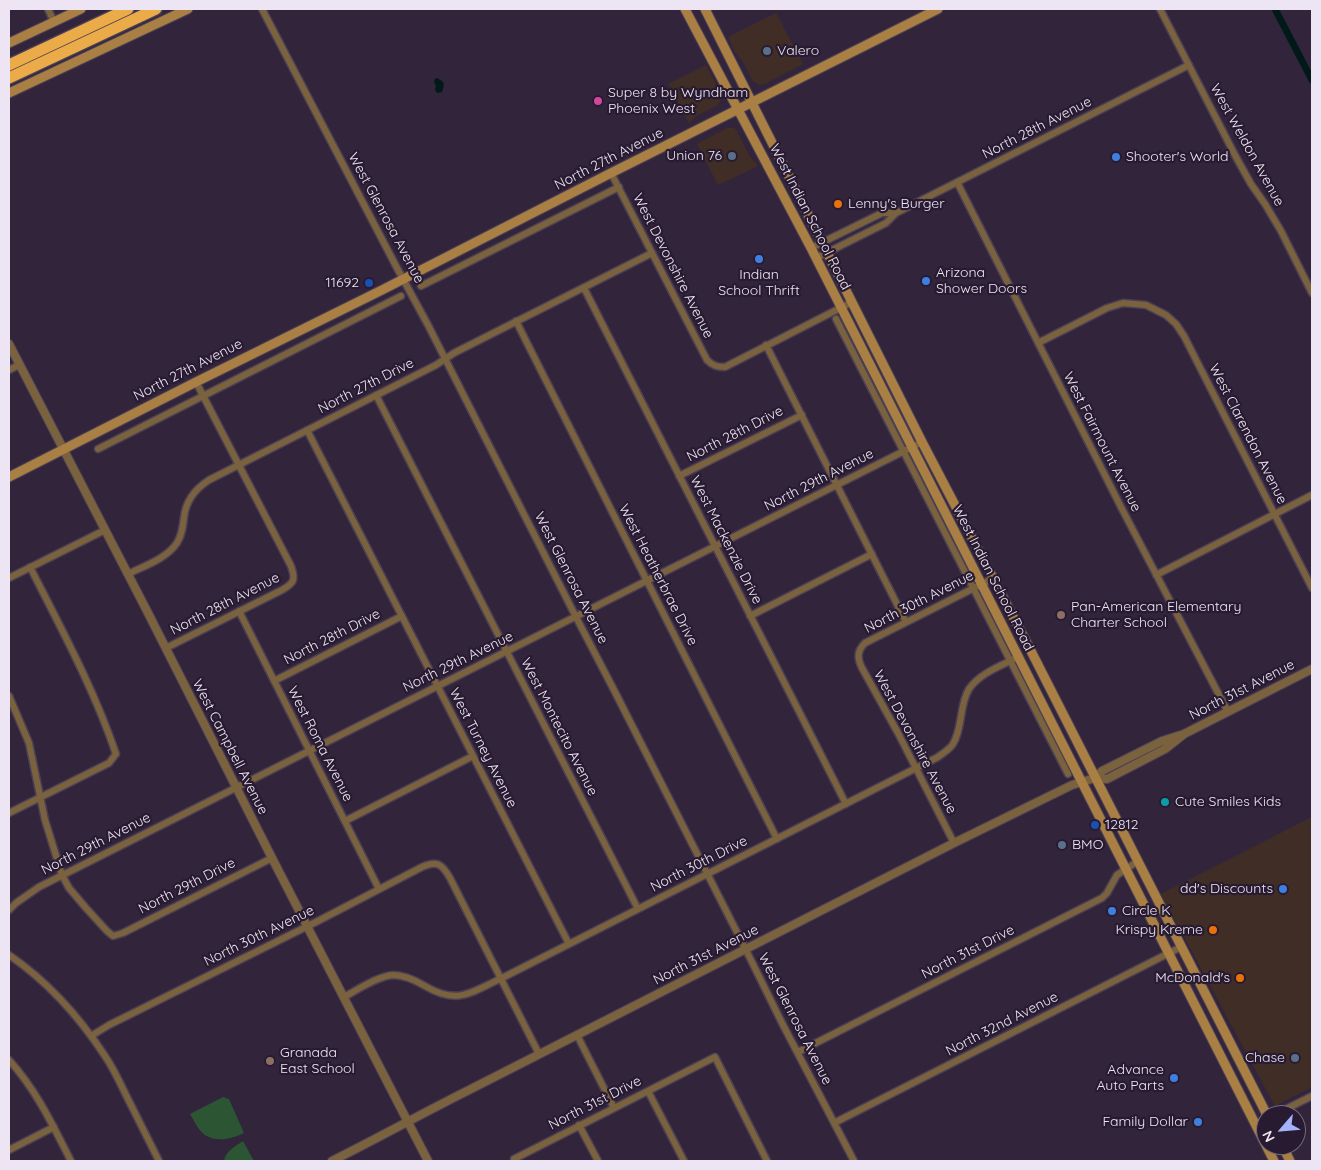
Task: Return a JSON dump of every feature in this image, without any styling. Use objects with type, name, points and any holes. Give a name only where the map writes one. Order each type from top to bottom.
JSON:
[{"type":"highway","points":[[9,58],[112,9]]},
{"type":"highway","points":[[9,65],[128,9]]},
{"type":"highway","points":[[9,71],[140,9]]},
{"type":"highway","points":[[9,78],[156,9]]},
{"type":"main road","points":[[9,43],[81,9]]},
{"type":"main road","points":[[9,93],[188,9]]},
{"type":"main road","name":"West Indian School Road","points":[[685,9],[811,248],[977,587],[1081,783],[1274,1161]]},
{"type":"main road","name":"West Indian School Road","points":[[705,9],[922,442],[994,578],[1262,1105]]},
{"type":"main road","name":"North 27th Avenue","points":[[9,477],[938,9]]},
{"type":"street","points":[[48,9],[54,22]]},
{"type":"street","name":"West Glenrosa Avenue","points":[[262,9],[404,279],[854,1161]]},
{"type":"street","name":"West Weldon Avenue","points":[[1160,9],[1236,157],[1281,231],[1312,293]]},
{"type":"street","name":"North 28th Avenue","points":[[816,258],[886,223],[896,213],[1189,65]]},
{"type":"street","name":"West Devonshire Avenue","points":[[611,173],[710,364],[716,367],[726,367],[766,345]]},
{"type":"street","name":"West Fairmount Avenue","points":[[957,182],[1156,575],[1228,712]]},
{"type":"street","name":"North 27th Avenue","points":[[422,286],[618,187]]},
{"type":"street","name":"North 28th Avenue","points":[[811,248],[882,214],[896,213]]},
{"type":"street","name":"North 27th Drive","points":[[128,574],[164,556],[170,551],[180,537],[186,505],[190,497],[209,480],[516,321],[652,253]]},
{"type":"street","points":[[428,266],[434,279]]},
{"type":"street","name":"West Mackenzie Drive","points":[[584,288],[846,804]]},
{"type":"street","points":[[382,290],[388,303]]},
{"type":"street","points":[[98,449],[401,296]]},
{"type":"street","points":[[852,302],[766,345],[906,622]]},
{"type":"street","name":"West Clarendon Avenue","points":[[1038,343],[1108,308],[1123,303],[1146,305],[1166,315],[1176,324],[1184,336],[1312,588]]},
{"type":"street","name":"West Indian School Road","points":[[836,319],[908,449]]},
{"type":"street","name":"West Heatherbrae Drive","points":[[516,321],[777,839]]},
{"type":"street","name":"West Campbell Avenue","points":[[9,344],[428,1161]]},
{"type":"street","points":[[9,370],[19,364]]},
{"type":"street","points":[[196,382],[238,465]]},
{"type":"street","name":"West Montecito Avenue","points":[[376,395],[638,909]]},
{"type":"street","name":"North 28th Drive","points":[[679,476],[802,415]]},
{"type":"street","name":"West Turney Avenue","points":[[308,430],[569,944]]},
{"type":"street","name":"North 29th Avenue","points":[[9,910],[39,886],[922,442]]},
{"type":"street","name":"North 28th Avenue","points":[[166,648],[287,587],[294,580],[291,566],[238,465]]},
{"type":"street","points":[[1156,575],[1312,495]]},
{"type":"street","points":[[9,578],[105,530]]},
{"type":"street","points":[[750,616],[872,554]]},
{"type":"street","points":[[9,813],[109,763],[116,754],[81,666],[30,567]]},
{"type":"street","name":"North 30th Avenue","points":[[859,651],[865,643],[994,578]]},
{"type":"street","name":"West Roma Avenue","points":[[239,611],[379,889]]},
{"type":"street","name":"North 28th Drive","points":[[274,681],[402,616]]},
{"type":"street","name":"West Devonshire Avenue","points":[[859,651],[859,662],[954,843]]},
{"type":"street","name":"West Indian School Road","points":[[1014,659],[1068,774]]},
{"type":"street","name":"North 30th Drive","points":[[344,997],[376,980],[392,975],[407,977],[437,993],[453,996],[463,996],[500,979],[938,757],[952,746],[958,734],[962,708],[969,690],[985,674],[1014,659]]},
{"type":"street","name":"North 31st Avenue","points":[[332,1161],[745,948],[954,843],[1072,785],[1095,778],[1107,779],[1165,749],[1184,734],[1312,668]]},
{"type":"street","points":[[9,696],[29,743],[45,820],[62,875]]},
{"type":"street","points":[[345,821],[473,756]]},
{"type":"street","name":"North 29th Drive","points":[[62,875],[69,888],[107,932],[113,936],[123,933],[272,858]]},
{"type":"street","name":"North 31st Drive","points":[[798,1052],[1102,898],[1117,875],[1138,861]]},
{"type":"street","name":"North 30th Avenue","points":[[91,1036],[109,1025],[432,864],[440,865],[446,871],[500,979]]},
{"type":"street","name":"North 32nd Avenue","points":[[834,1123],[1181,947]]},
{"type":"street","points":[[9,955],[37,976],[68,1007],[91,1036],[116,1074],[159,1161]]},
{"type":"street","points":[[500,979],[539,1054]]},
{"type":"street","points":[[578,1035],[614,1108]]},
{"type":"street","name":"North 31st Drive","points":[[514,1160],[715,1057],[768,1161]]},
{"type":"street","points":[[9,1060],[32,1088],[71,1161]]},
{"type":"street","points":[[648,1091],[684,1161]]},
{"type":"street","points":[[1294,1105],[1312,1096]]},
{"type":"street","points":[[579,1126],[598,1161]]},
{"type":"street","points":[[9,1150],[54,1127]]},
{"type":"shaded area","points":[[776,13],[803,64],[759,85],[753,81],[728,37]]},
{"type":"shaded area","points":[[706,65],[722,98],[718,105],[698,115],[689,123],[668,84]]},
{"type":"shaded area","points":[[437,78],[444,84],[442,92],[437,93],[434,82]]},
{"type":"shaded area","points":[[727,128],[734,128],[737,131],[748,154],[758,166],[718,185],[697,144]]},
{"type":"shaded area","points":[[1312,817],[1312,1087],[1274,1105],[1161,894]]},
{"type":"green space","points":[[223,1097],[229,1099],[244,1133],[225,1139],[212,1138],[199,1129],[190,1114]]},
{"type":"green space","points":[[243,1141],[254,1161],[224,1161],[228,1152]]},
{"type":"waterway","points":[[1275,9],[1312,80]]},
{"type":"place","name":"Valero","points":[[767,51]]},
{"type":"place","name":"Super 8 by Wyndham Phoenix West","points":[[598,101]]},
{"type":"place","name":"Union 76","points":[[732,156]]},
{"type":"place","name":"Shooter's World","points":[[1116,157]]},
{"type":"place","name":"Lenny's Burger","points":[[838,204]]},
{"type":"place","name":"Indian School Thrift","points":[[759,259]]},
{"type":"place","name":"Arizona Shower Doors","points":[[926,281]]},
{"type":"place","name":"11692","points":[[369,283]]},
{"type":"place","name":"Pan-American Elementary Charter School","points":[[1061,615]]},
{"type":"place","name":"Cute Smiles Kids","points":[[1165,802]]},
{"type":"place","name":"12812","points":[[1095,825]]},
{"type":"place","name":"BMO","points":[[1062,845]]},
{"type":"place","name":"dd's Discounts","points":[[1283,889]]},
{"type":"place","name":"Circle K","points":[[1112,911]]},
{"type":"place","name":"Krispy Kreme","points":[[1213,930]]},
{"type":"place","name":"McDonald's","points":[[1240,978]]},
{"type":"place","name":"Chase","points":[[1295,1058]]},
{"type":"place","name":"Granada East School","points":[[270,1061]]},
{"type":"place","name":"Advance Auto Parts","points":[[1174,1078]]},
{"type":"place","name":"Family Dollar","points":[[1198,1122]]}]
